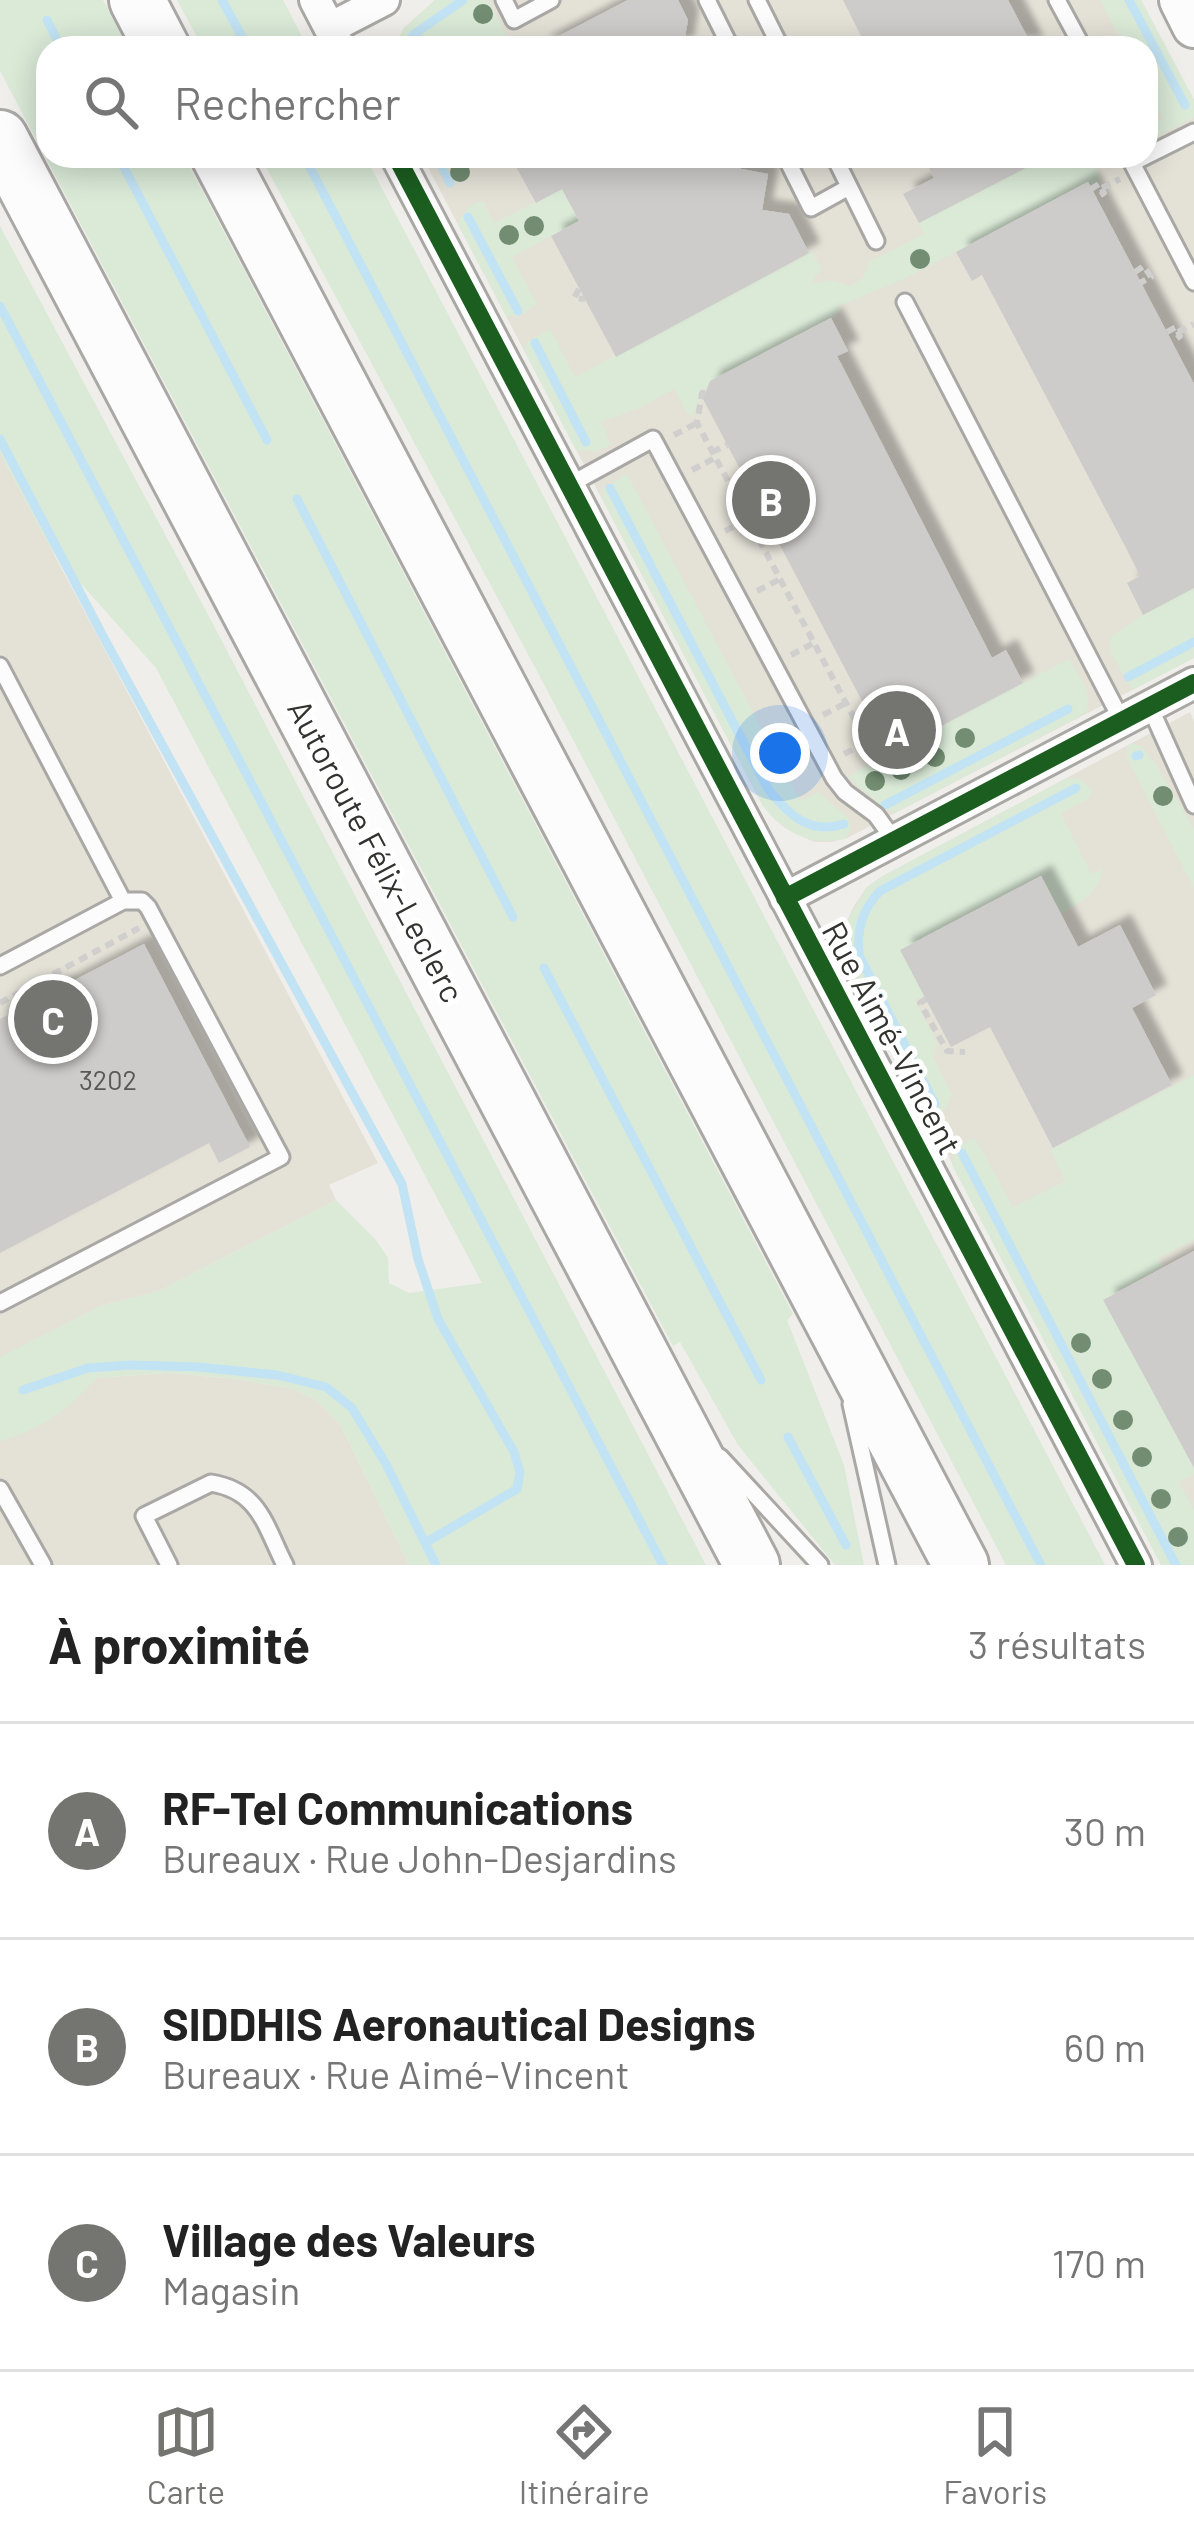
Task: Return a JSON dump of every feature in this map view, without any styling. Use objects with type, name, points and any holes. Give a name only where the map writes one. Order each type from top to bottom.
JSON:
[{"type":"highway","points":[[137,0],[156,36]]},
{"type":"highway","name":"Autoroute Félix-Leclerc","points":[[0,138],[752,1565]]},
{"type":"highway","points":[[225,168],[961,1565]]},
{"type":"street","points":[[315,0],[334,36]]},
{"type":"street","points":[[338,36],[384,0]]},
{"type":"street","points":[[1180,0],[1194,26]]},
{"type":"street","name":"Rue Aimé-Vincent","points":[[402,168],[1136,1565]]},
{"type":"street","points":[[785,898],[1194,683]]},
{"type":"lane","points":[[504,0],[514,20],[551,0]]},
{"type":"lane","points":[[707,0],[725,36]]},
{"type":"lane","points":[[757,0],[775,36]]},
{"type":"lane","points":[[1057,0],[1076,36]]},
{"type":"lane","points":[[1158,151],[1194,132]]},
{"type":"lane","points":[[791,168],[811,208],[849,187]]},
{"type":"lane","points":[[840,168],[876,241]]},
{"type":"lane","points":[[1134,168],[1194,282]]},
{"type":"lane","points":[[905,302],[1136,714],[1194,805]]},
{"type":"lane","points":[[569,485],[653,440],[834,778],[876,815],[894,840]]},
{"type":"lane","points":[[0,666],[123,901]]},
{"type":"lane","points":[[0,966],[123,901],[142,901],[280,1157],[0,1304]]},
{"type":"lane","points":[[832,1323],[887,1565]]},
{"type":"lane","points":[[662,1394],[820,1565]]},
{"type":"lane","points":[[169,1565],[144,1516],[211,1483],[247,1497],[285,1565]]},
{"type":"lane","points":[[0,1489],[43,1565]]},
{"type":"path","points":[[1091,189],[1099,184],[1104,193],[1096,198]]},
{"type":"path","points":[[1135,272],[1144,266],[1148,271],[1150,277],[1140,283]]},
{"type":"path","points":[[580,289],[574,298],[585,299]]},
{"type":"path","points":[[1178,332],[1194,324]]},
{"type":"path","points":[[1167,332],[1176,327],[1180,336],[1172,342]]},
{"type":"path","points":[[706,393],[702,393],[697,423],[842,696],[867,742],[891,749],[893,742]]},
{"type":"path","points":[[712,452],[727,445]]},
{"type":"path","points":[[719,464],[733,457]]},
{"type":"path","points":[[745,513],[760,506]]},
{"type":"path","points":[[752,526],[766,519]]},
{"type":"path","points":[[777,573],[791,566]]},
{"type":"path","points":[[784,587],[798,579]]},
{"type":"path","points":[[810,635],[824,628]]},
{"type":"path","points":[[817,648],[830,639]]},
{"type":"path","points":[[842,696],[856,689]]},
{"type":"path","points":[[849,708],[862,700]]},
{"type":"path","points":[[0,1003],[136,929]]},
{"type":"path","points":[[40,981],[49,994]]},
{"type":"path","points":[[926,999],[920,1003],[947,1051],[965,1052]]},
{"type":"shaded area","points":[[435,0],[1141,0],[1194,100],[1194,658],[847,838],[814,842],[785,828],[763,806],[428,168],[1158,168],[1158,36],[400,36]]},
{"type":"shaded area","points":[[0,453],[378,1163],[329,1185],[336,1200],[159,1291],[100,1306],[0,1360]]},
{"type":"shaded area","points":[[1190,712],[1194,721],[1194,1565],[1161,1565],[845,957],[844,940],[854,906],[881,877]]},
{"type":"shaded area","points":[[168,1373],[294,1389],[317,1401],[340,1424],[409,1565],[0,1565],[0,1409],[97,1378]]},
{"type":"green space","points":[[0,0],[103,0],[122,36],[36,36],[36,139],[0,71]]},
{"type":"green space","points":[[177,0],[283,0],[302,36],[196,36]]},
{"type":"green space","points":[[435,0],[488,0],[507,36],[400,36]]},
{"type":"green space","points":[[1100,0],[1141,0],[1194,100],[1194,117],[1158,136],[1158,122],[1163,119],[1158,110],[1158,36],[1120,36]]},
{"type":"green space","points":[[51,168],[190,168],[793,1314],[787,1320],[844,1465],[864,1565],[835,1565],[738,1445],[680,1342],[673,1346]]},
{"type":"green space","points":[[266,168],[371,168],[1105,1565],[1006,1565],[538,673]]},
{"type":"green space","points":[[1026,168],[1095,168],[1101,180],[1087,183],[906,278],[839,306],[841,311],[831,318],[710,381],[702,389],[695,414],[689,416],[674,389],[601,422],[611,444],[596,452],[576,450],[524,350],[528,341],[550,329],[575,377],[812,252],[822,270],[813,284],[831,280],[851,286],[863,278],[869,262],[924,234],[919,223]]},
{"type":"green space","points":[[562,189],[579,221],[512,257],[537,304],[519,316],[506,316],[459,220],[483,201],[494,223]]},
{"type":"green space","points":[[0,226],[706,1565],[409,1565],[340,1424],[317,1401],[294,1389],[168,1373],[97,1378],[53,1417],[0,1441],[0,1357],[100,1306],[159,1291],[336,1200],[388,1258],[389,1283],[409,1293],[482,1283],[156,668],[52,551],[0,453]]},
{"type":"green space","points":[[627,474],[800,801],[818,792],[849,819],[847,838],[822,841],[800,836],[763,806],[602,498],[603,489]]},
{"type":"green space","points":[[1194,588],[1194,658],[1130,687],[1110,651],[1111,637]]},
{"type":"green space","points":[[1069,659],[1087,693],[1085,714],[896,812],[886,810],[848,777],[871,763],[863,748],[869,744],[901,753],[903,746]]},
{"type":"green space","points":[[1132,743],[1155,763],[1194,829],[1194,889],[1127,758],[1127,746]]},
{"type":"green space","points":[[1067,778],[1080,779],[1092,790],[1090,798],[1061,813],[1091,874],[1102,869],[1093,891],[1061,915],[1040,876],[901,950],[924,996],[915,1000],[937,1044],[933,1057],[952,1095],[945,1110],[923,1108],[845,957],[846,923],[866,888],[881,877]]},
{"type":"green space","points":[[1194,1075],[1194,1240],[1159,1258],[1163,1267],[1104,1300],[1194,1468],[1194,1474],[1179,1482],[1194,1510],[1194,1565],[1161,1565],[952,1165],[956,1147],[975,1138],[1013,1207],[1065,1181],[1050,1150]]},
{"type":"building","points":[[628,0],[678,0],[688,20],[685,36],[559,36]]},
{"type":"building","points":[[843,0],[1008,0],[1027,36],[861,36]]},
{"type":"building","points":[[517,168],[741,168],[768,174],[762,210],[789,214],[809,253],[616,357],[551,236],[579,221],[562,189],[536,203]]},
{"type":"building","points":[[929,168],[1026,168],[919,223],[903,194],[934,178]]},
{"type":"building","points":[[1088,182],[1194,384],[1194,588],[1143,615],[1127,583],[1140,576],[1126,548],[982,275],[972,281],[956,252]]},
{"type":"building","points":[[831,318],[848,351],[837,356],[992,658],[1006,650],[1023,683],[903,746],[882,739],[703,399],[710,381]]},
{"type":"building","points":[[1041,876],[1078,947],[1120,925],[1156,995],[1132,1008],[1172,1085],[1053,1148],[990,1027],[951,1047],[900,950]]},
{"type":"building","points":[[144,944],[250,1147],[219,1163],[209,1143],[0,1253],[0,1019]]},
{"type":"building","points":[[1194,1251],[1194,1468],[1103,1300]]},
{"type":"waterway","points":[[222,0],[242,36]]},
{"type":"waterway","points":[[413,36],[463,0]]},
{"type":"waterway","points":[[1129,0],[1148,36]]},
{"type":"waterway","points":[[47,20],[55,36]]},
{"type":"waterway","points":[[1158,54],[1185,105]]},
{"type":"waterway","points":[[124,168],[267,440]]},
{"type":"waterway","points":[[310,168],[1041,1565]]},
{"type":"waterway","points":[[442,168],[450,183]]},
{"type":"waterway","points":[[468,217],[518,311]]},
{"type":"waterway","points":[[0,306],[663,1565]]},
{"type":"waterway","points":[[535,343],[586,442]]},
{"type":"waterway","points":[[0,439],[402,1184],[418,1259],[438,1319],[514,1452],[520,1472],[517,1489],[425,1543]]},
{"type":"waterway","points":[[610,488],[768,789],[810,825],[844,824]]},
{"type":"waterway","points":[[297,499],[513,917]]},
{"type":"waterway","points":[[1128,677],[1194,642]]},
{"type":"waterway","points":[[885,805],[1068,709]]},
{"type":"waterway","points":[[935,1104],[859,955],[865,912],[880,891],[1076,788]]},
{"type":"waterway","points":[[544,968],[761,1380]]},
{"type":"waterway","points":[[962,1153],[1176,1565]]},
{"type":"waterway","points":[[23,1390],[88,1368],[130,1365],[277,1375],[326,1387],[352,1408],[436,1565]]},
{"type":"waterway","points":[[788,1437],[846,1545]]},
{"type":"cycle path","points":[[402,168],[1136,1565]]},
{"type":"cycle path","points":[[785,898],[1194,683]]},
{"type":"place","name":"SIDDHIS Aeronautical Designs","points":[[771,500]]},
{"type":"place","name":"RF-Tel Communications","points":[[897,730]]},
{"type":"place","name":"Village des Valeurs","points":[[53,1019]]}]
